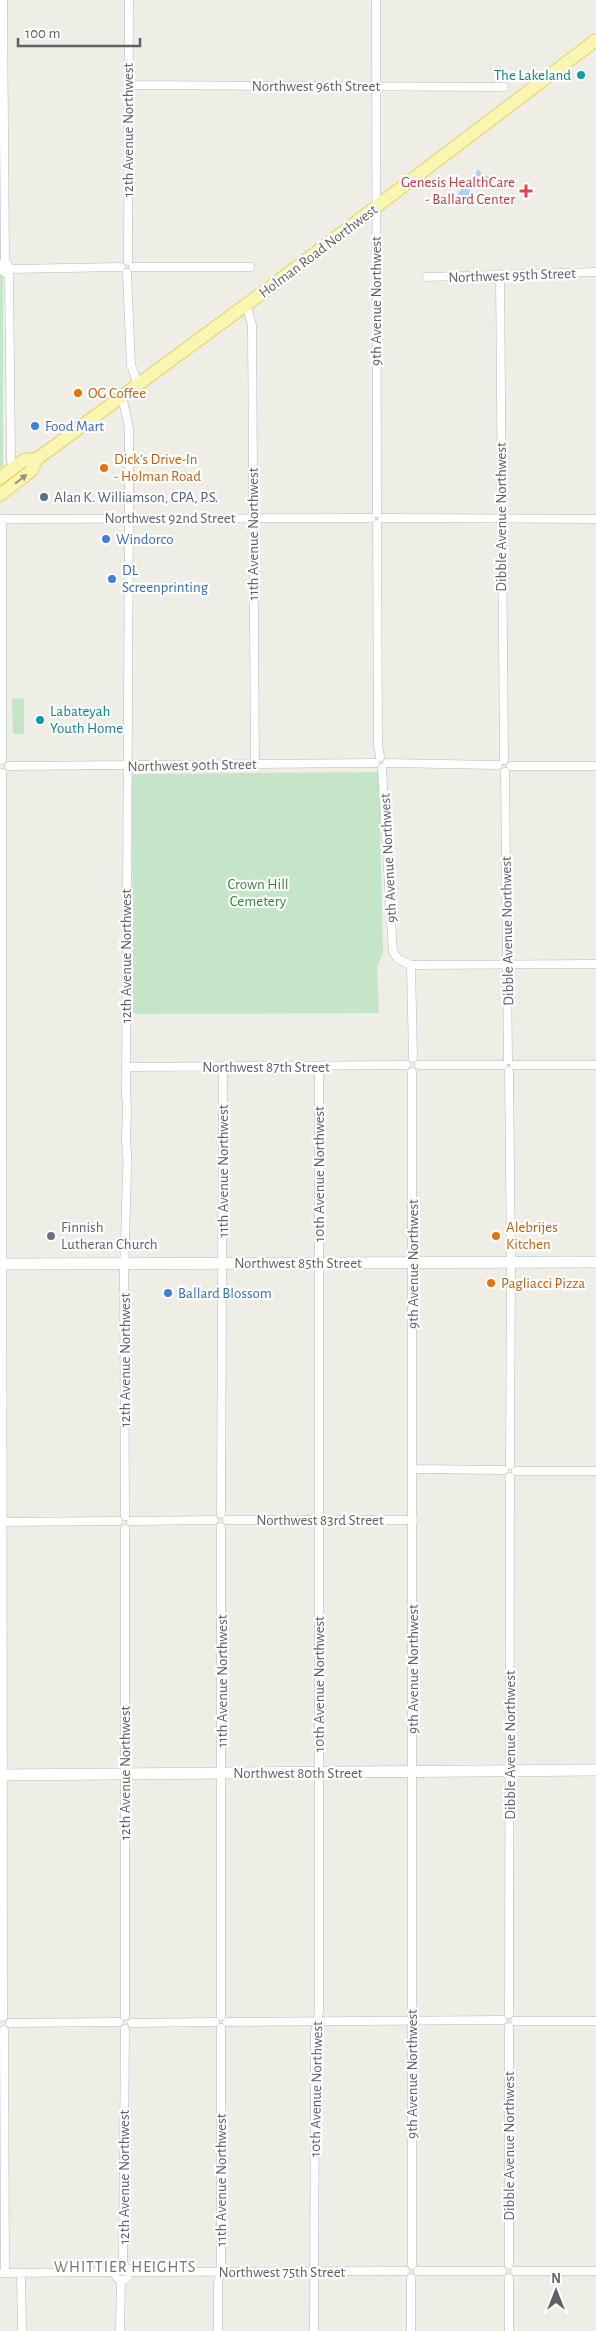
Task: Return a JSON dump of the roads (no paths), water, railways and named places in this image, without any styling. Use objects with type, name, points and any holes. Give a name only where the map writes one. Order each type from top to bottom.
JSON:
[{"type":"main road","name":"Holman Road Northwest","points":[[0,495],[31,471],[37,459],[376,208],[596,40]]},
{"type":"main road","name":"Holman Road Northwest","points":[[0,478],[24,460],[37,459]]},
{"type":"main road","name":"Northwest 85th Street","points":[[2,1264],[596,1262]]},
{"type":"main road","name":"Northwest 80th Street","points":[[2,1775],[596,1770]]},
{"type":"street","points":[[4,0],[2,266],[10,271],[128,267],[250,267]]},
{"type":"street","name":"12th Avenue Northwest","points":[[129,0],[128,267],[131,365],[138,384]]},
{"type":"street","name":"9th Avenue Northwest","points":[[376,0],[378,760]]},
{"type":"street","name":"Northwest 96th Street","points":[[128,85],[504,87]]},
{"type":"street","points":[[10,271],[11,461],[14,467]]},
{"type":"street","name":"Northwest 95th Street","points":[[427,277],[596,272]]},
{"type":"street","name":"Dibble Avenue Northwest","points":[[500,274],[501,763]]},
{"type":"street","name":"11th Avenue Northwest","points":[[246,304],[252,325],[255,765]]},
{"type":"street","name":"12th Avenue Northwest","points":[[122,396],[129,428],[126,766],[126,1096],[129,1114],[126,1133],[129,1156],[125,1263],[125,1519],[120,1527],[124,1529],[126,1774],[122,2019]]},
{"type":"street","points":[[1,518],[1,760],[7,762],[9,766],[7,771],[1,773],[2,2018],[10,2023],[129,2018],[132,2022],[219,2022],[225,2017],[227,2022],[503,2020],[512,2024],[596,2021]]},
{"type":"street","name":"Northwest 92nd Street","points":[[1,518],[596,519]]},
{"type":"street","points":[[378,760],[378,768],[385,766],[501,763],[508,761],[511,766]]},
{"type":"street","name":"Northwest 90th Street","points":[[9,766],[255,765],[378,760]]},
{"type":"street","points":[[501,763],[500,771],[509,771],[511,766]]},
{"type":"street","name":"9th Avenue Northwest","points":[[385,766],[393,952],[398,959],[411,965]]},
{"type":"street","points":[[511,766],[596,766]]},
{"type":"street","name":"Dibble Avenue Northwest","points":[[504,772],[511,1262],[509,2014]]},
{"type":"street","points":[[413,1058],[411,965],[596,964]]},
{"type":"street","points":[[413,1058],[407,1060],[408,1070],[412,1072],[417,1070],[419,1065]]},
{"type":"street","points":[[413,1058],[418,1061],[419,1065]]},
{"type":"street","name":"Northwest 87th Street","points":[[126,1067],[223,1068],[406,1065]]},
{"type":"street","points":[[419,1065],[596,1065]]},
{"type":"street","name":"10th Avenue Northwest","points":[[314,2331],[320,1520],[318,1067]]},
{"type":"street","name":"11th Avenue Northwest","points":[[221,1514],[223,1068]]},
{"type":"street","name":"9th Avenue Northwest","points":[[412,1072],[414,1262],[412,2021],[415,2268]]},
{"type":"street","points":[[414,1470],[596,1471]]},
{"type":"street","points":[[221,1514],[225,1515],[227,1520],[226,1524],[221,1526],[216,1525],[214,1520],[217,1515],[221,1514]]},
{"type":"street","points":[[2,1522],[125,1519],[214,1520]]},
{"type":"street","name":"Northwest 83rd Street","points":[[227,1520],[413,1520]]},
{"type":"street","name":"11th Avenue Northwest","points":[[218,2331],[218,2283],[222,2272],[219,2022],[222,1773],[221,1526]]},
{"type":"street","points":[[503,2020],[509,2014],[514,2016],[512,2024]]},
{"type":"street","points":[[122,2019],[120,2027],[125,2029],[130,2028],[132,2022]]},
{"type":"street","points":[[10,2023],[8,2029],[2,2030],[3,2273],[114,2272]]},
{"type":"street","name":"Dibble Avenue Northwest","points":[[509,2265],[512,2024]]},
{"type":"street","name":"12th Avenue Northwest","points":[[124,2265],[125,2029]]},
{"type":"street","points":[[124,2265],[129,2272],[127,2278],[121,2280],[115,2277],[114,2272],[117,2267],[124,2265]]},
{"type":"street","points":[[502,2271],[504,2267],[509,2265],[515,2271],[596,2271]]},
{"type":"street","points":[[411,2278],[407,2276],[405,2271],[407,2267],[502,2271]]},
{"type":"street","points":[[411,2278],[416,2276],[415,2268]]},
{"type":"street","name":"Northwest 75th Street","points":[[129,2272],[405,2271]]},
{"type":"street","points":[[502,2271],[504,2276],[509,2278]]},
{"type":"street","points":[[509,2278],[514,2276],[515,2271]]},
{"type":"street","points":[[21,2273],[22,2331]]},
{"type":"street","points":[[411,2278],[411,2331]]},
{"type":"street","points":[[509,2278],[509,2331]]},
{"type":"street","points":[[120,2331],[121,2280]]},
{"type":"water","points":[[478,169],[483,175],[490,177],[489,181],[481,182],[476,180],[469,192],[470,201],[457,204],[455,198],[461,190],[460,183],[472,180]]},
{"type":"place","name":"The Lakeland","points":[[581,75]]},
{"type":"place","name":"Genesis HealthCare - Ballard Center","points":[[526,191]]},
{"type":"place","name":"OG Coffee","points":[[78,393]]},
{"type":"place","name":"Food Mart","points":[[35,426]]},
{"type":"place","name":"Dick's Drive-In - Holman Road","points":[[104,468]]},
{"type":"place","name":"Alan K. Williamson, CPA, P.S.","points":[[44,497]]},
{"type":"place","name":"Windorco","points":[[106,539]]},
{"type":"place","name":"DL Screenprinting","points":[[112,579]]},
{"type":"place","name":"Labateyah Youth Home","points":[[40,720]]},
{"type":"place","name":"Finnish Lutheran Church","points":[[51,1236]]},
{"type":"place","name":"Alebrijes Kitchen","points":[[496,1236]]},
{"type":"place","name":"Pagliacci Pizza","points":[[491,1283]]},
{"type":"place","name":"Ballard Blossom","points":[[168,1293]]},
{"type":"district","name":"WHITTIER HEIGHTS","points":[[125,2266]]},
{"type":"park label","name":"Crown Hill Cemetery","points":[[258,892]]}]
